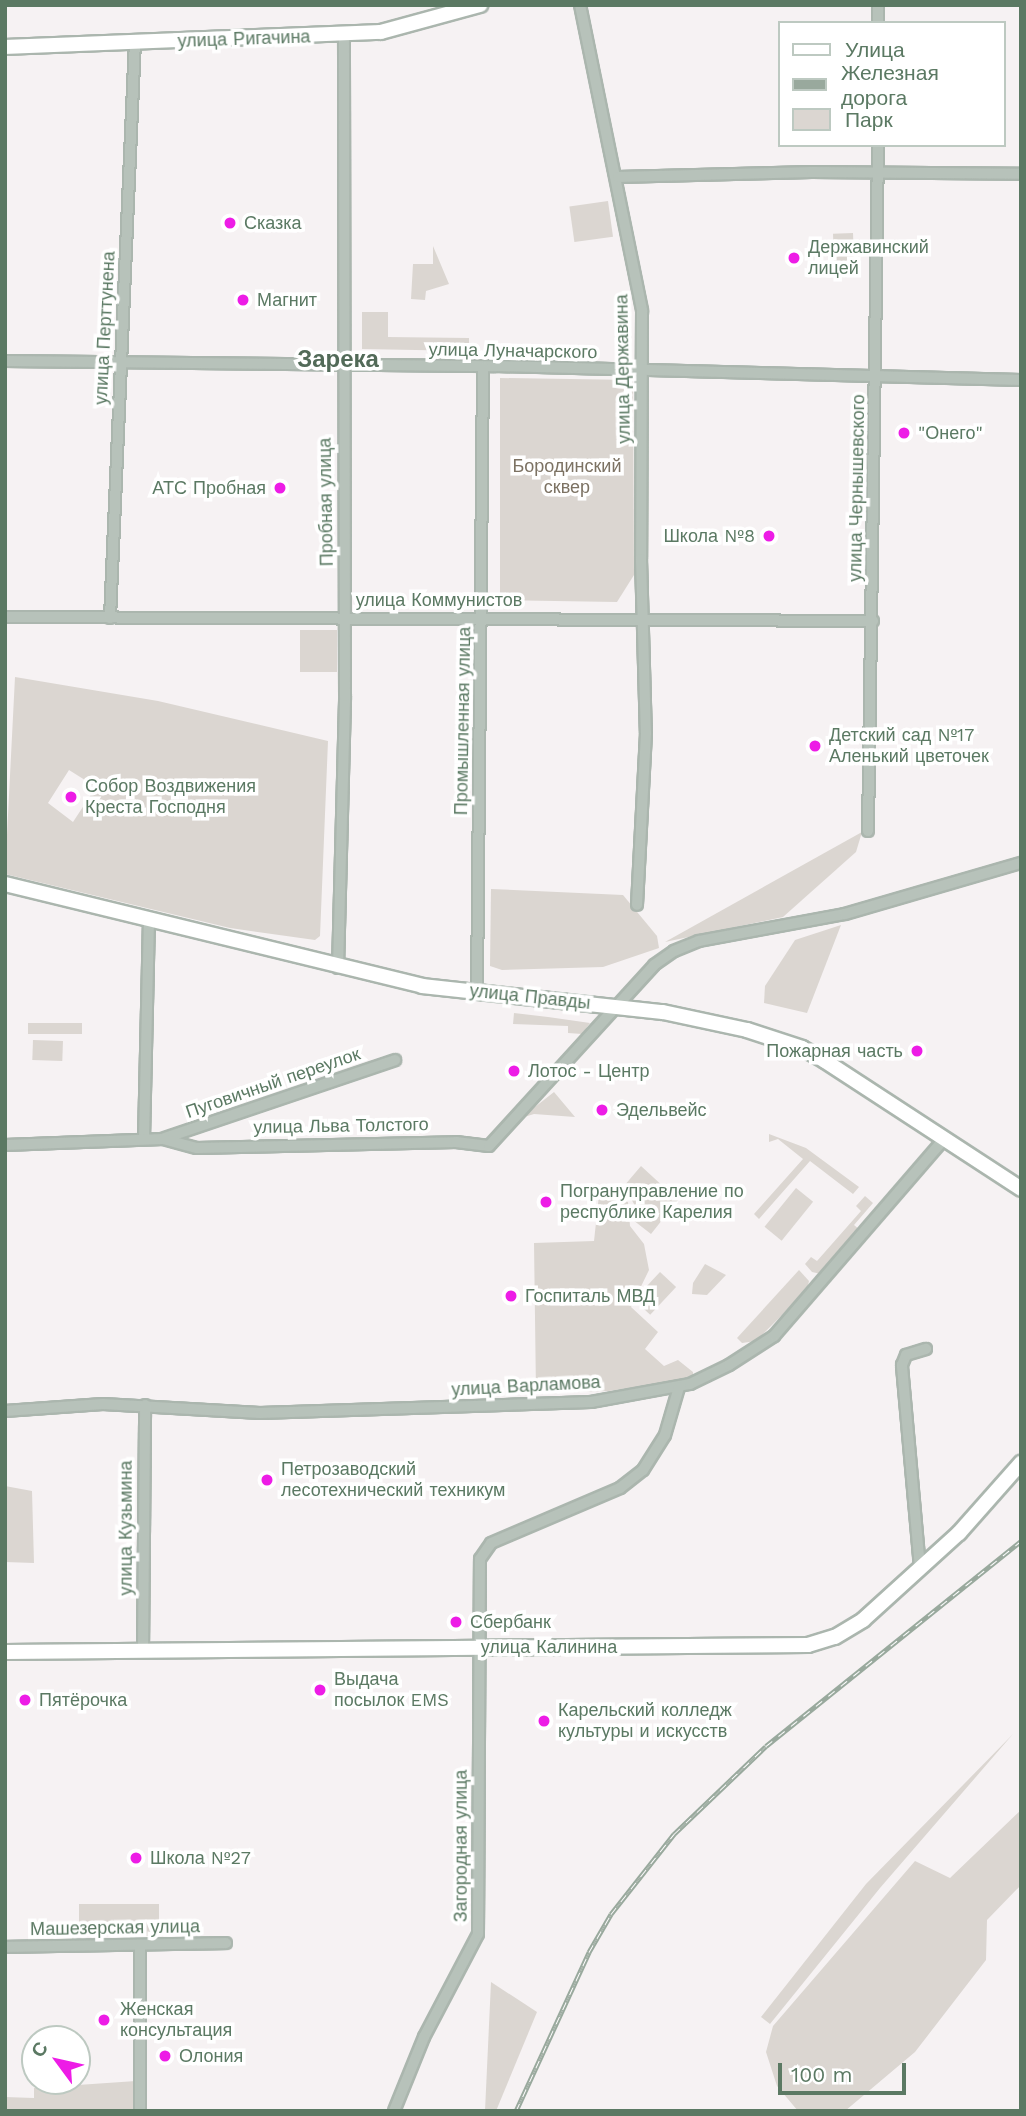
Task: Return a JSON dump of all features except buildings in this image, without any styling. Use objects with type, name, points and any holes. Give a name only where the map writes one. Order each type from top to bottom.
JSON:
[{"type":"main road","name":"улица Ригачина","points":[[5,47],[381,32],[480,5]]},
{"type":"main road","name":"улица Правды","points":[[5,884],[338,968],[422,986],[615,1005],[710,1020],[802,1048],[1021,1189]]},
{"type":"main road","name":"улица Калинина","points":[[5,1652],[808,1645],[849,1630],[959,1533],[1021,1463]]},
{"type":"street","name":"улица Державина","points":[[580,5],[638,276],[646,739],[637,905]]},
{"type":"street","name":"Пробная улица","points":[[338,968],[345,618],[342,365],[344,35]]},
{"type":"street","name":"улица Перттунена","points":[[110,618],[135,41]]},
{"type":"street","name":"улица Чернышевского","points":[[868,831],[878,147]]},
{"type":"street","points":[[618,177],[878,172],[1021,174]]},
{"type":"street","name":"улица Луначарского","points":[[5,361],[483,366],[1021,380]]},
{"type":"street","name":"Промышленная улица","points":[[477,992],[483,366]]},
{"type":"street","name":"улица Коммунистов","points":[[5,617],[482,617],[873,621]]},
{"type":"street","name":"улица Льва Толстого","points":[[5,1146],[163,1139],[197,1148],[456,1142],[489,1146],[654,965],[699,941],[845,914],[1021,863]]},
{"type":"street","points":[[144,1139],[149,920]]},
{"type":"street","name":"Пуговичный переулок","points":[[163,1139],[394,1060]]},
{"type":"street","name":"улица Варламова","points":[[5,1411],[145,1405],[260,1413],[592,1402],[679,1387],[729,1365],[774,1336],[944,1139]]},
{"type":"street","points":[[920,1568],[902,1365],[906,1355],[926,1349]]},
{"type":"street","name":"Загородная улица","points":[[394,2111],[424,2037],[478,1934],[480,1559],[491,1543],[620,1488],[643,1470],[659,1446],[679,1387]]},
{"type":"street","name":"улица Кузьмина","points":[[143,1651],[145,1405]]},
{"type":"street","name":"Машезерская улица","points":[[5,1947],[226,1943]]},
{"type":"street","points":[[140,1945],[140,2111]]},
{"type":"green space","points":[[608,201],[613,237],[574,242],[569,206]]},
{"type":"green space","points":[[853,233],[854,269],[834,270],[833,234]]},
{"type":"green space","points":[[433,246],[449,284],[426,291],[425,300],[411,299],[413,264],[433,264]]},
{"type":"green space","points":[[362,312],[388,312],[388,337],[469,338],[469,351],[362,349]]},
{"type":"green space","name":"Бородинский сквер","points":[[500,378],[633,380],[634,575],[617,602],[500,600]]},
{"type":"green space","points":[[300,630],[337,630],[337,672],[300,672]]},
{"type":"green space","points":[[15,677],[158,701],[328,741],[320,936],[315,940],[230,928],[5,874]],"holes":[[[69,770],[96,787],[73,822],[48,803]]]},
{"type":"green space","points":[[862,832],[856,852],[783,917],[665,942]]},
{"type":"green space","points":[[491,889],[623,895],[657,936],[659,948],[603,967],[502,970],[490,966]]},
{"type":"green space","points":[[841,925],[807,1013],[764,1003],[765,986],[795,940]]},
{"type":"green space","points":[[514,1013],[590,1023],[582,1034],[568,1033],[568,1026],[513,1024]]},
{"type":"green space","points":[[28,1023],[82,1023],[82,1034],[28,1034]]},
{"type":"green space","points":[[33,1040],[63,1041],[62,1061],[32,1060]]},
{"type":"green space","points":[[554,1092],[575,1117],[534,1114],[521,1118]]},
{"type":"green space","points":[[769,1134],[806,1148],[859,1187],[853,1194],[810,1161],[759,1219],[754,1214],[803,1159],[778,1139],[769,1142]]},
{"type":"green space","points":[[641,1166],[678,1200],[651,1234],[633,1220],[634,1204],[624,1186]]},
{"type":"green space","points":[[796,1188],[813,1202],[782,1241],[765,1227]]},
{"type":"green space","points":[[599,1195],[628,1202],[630,1226],[644,1244],[649,1270],[631,1307],[658,1332],[645,1349],[664,1366],[678,1360],[693,1372],[693,1378],[609,1391],[536,1393],[534,1243],[594,1241]]},
{"type":"green space","points":[[865,1196],[873,1203],[854,1225],[860,1230],[821,1274],[812,1272],[805,1264],[811,1257],[817,1261],[861,1211],[856,1206]]},
{"type":"green space","points":[[705,1264],[726,1275],[707,1295],[692,1294],[693,1283]]},
{"type":"green space","points":[[799,1270],[809,1281],[807,1290],[756,1341],[742,1343],[737,1338]]},
{"type":"green space","points":[[660,1272],[676,1287],[650,1315],[634,1300]]},
{"type":"green space","points":[[5,1486],[32,1491],[34,1563],[5,1562]]},
{"type":"green space","points":[[1013,1734],[880,1888],[770,2024],[761,2017],[866,1884]]},
{"type":"green space","points":[[1021,1810],[1021,1885],[987,1920],[986,1960],[915,2052],[845,2111],[798,2111],[777,2086],[766,2052],[773,2026],[915,1861],[950,1878]]},
{"type":"green space","points":[[79,1904],[159,1904],[159,1936],[79,1936]]},
{"type":"green space","points":[[491,1982],[537,2012],[496,2111],[485,2111]]},
{"type":"green space","points":[[136,2081],[135,2111],[5,2111],[5,2097],[91,2095],[91,2084]]},
{"type":"railway","points":[[516,2111],[589,1952],[611,1914],[674,1834],[766,1746],[1021,1541]]},
{"type":"place","name":"Сказка","points":[[230,223]]},
{"type":"place","name":"Державинский лицей","points":[[794,258]]},
{"type":"place","name":"Магнит","points":[[243,300]]},
{"type":"place","name":"\"Онего\"","points":[[904,433]]},
{"type":"place","name":"АТС Пробная","points":[[280,488]]},
{"type":"place","name":"Школа №8","points":[[769,536]]},
{"type":"place","name":"Детский сад №17 Аленький цветочек","points":[[815,746]]},
{"type":"place","name":"Собор Воздвижения Креста Господня","points":[[71,797]]},
{"type":"place","name":"Пожарная часть","points":[[917,1051]]},
{"type":"place","name":"Лотос - Центр","points":[[514,1071]]},
{"type":"place","name":"Эдельвейс","points":[[602,1110]]},
{"type":"place","name":"Погрануправление по республике Карелия","points":[[546,1202]]},
{"type":"place","name":"Госпиталь МВД","points":[[511,1296]]},
{"type":"place","name":"Петрозаводский лесотехнический техникум","points":[[267,1480]]},
{"type":"place","name":"Сбербанк","points":[[456,1622]]},
{"type":"place","name":"Выдача посылок EMS","points":[[320,1690]]},
{"type":"place","name":"Пятёрочка","points":[[25,1700]]},
{"type":"place","name":"Карельский колледж культуры и искусств","points":[[544,1721]]},
{"type":"place","name":"Школа №27","points":[[136,1858]]},
{"type":"place","name":"Женская консультация","points":[[104,2020]]},
{"type":"place","name":"Олония","points":[[165,2056]]},
{"type":"district","name":"Зарека","points":[[338,360]]}]
